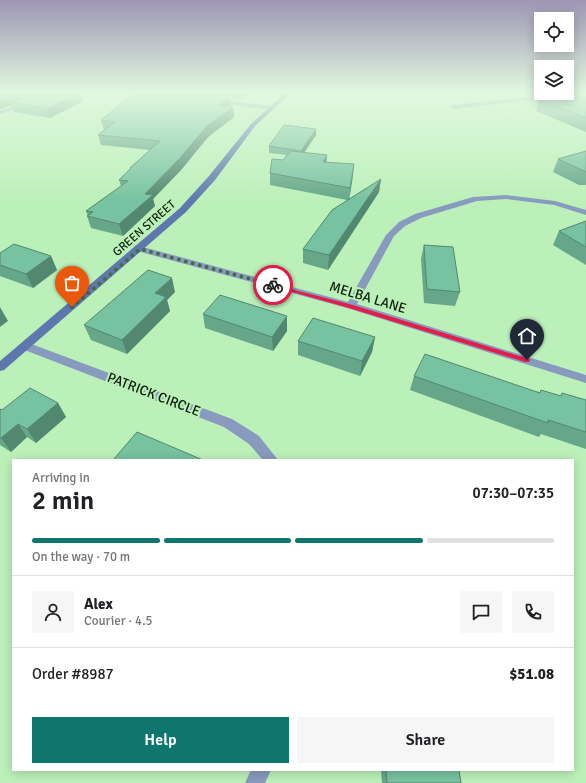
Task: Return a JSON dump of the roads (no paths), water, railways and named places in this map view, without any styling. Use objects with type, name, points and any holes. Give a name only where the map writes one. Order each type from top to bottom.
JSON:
[{"type":"street","name":"GREEN STREET","points":[[0,367],[140,249],[194,199],[250,129]]},
{"type":"street","points":[[351,306],[390,235],[402,224],[418,216],[476,199],[506,197],[538,200],[586,213]]},
{"type":"street","name":"MELBA LANE","points":[[140,249],[351,306],[586,378]]},
{"type":"street","name":"PATRICK CIRCLE","points":[[26,346],[228,422],[254,440],[270,459]]},
{"type":"street","points":[[255,783],[261,771]]}]
